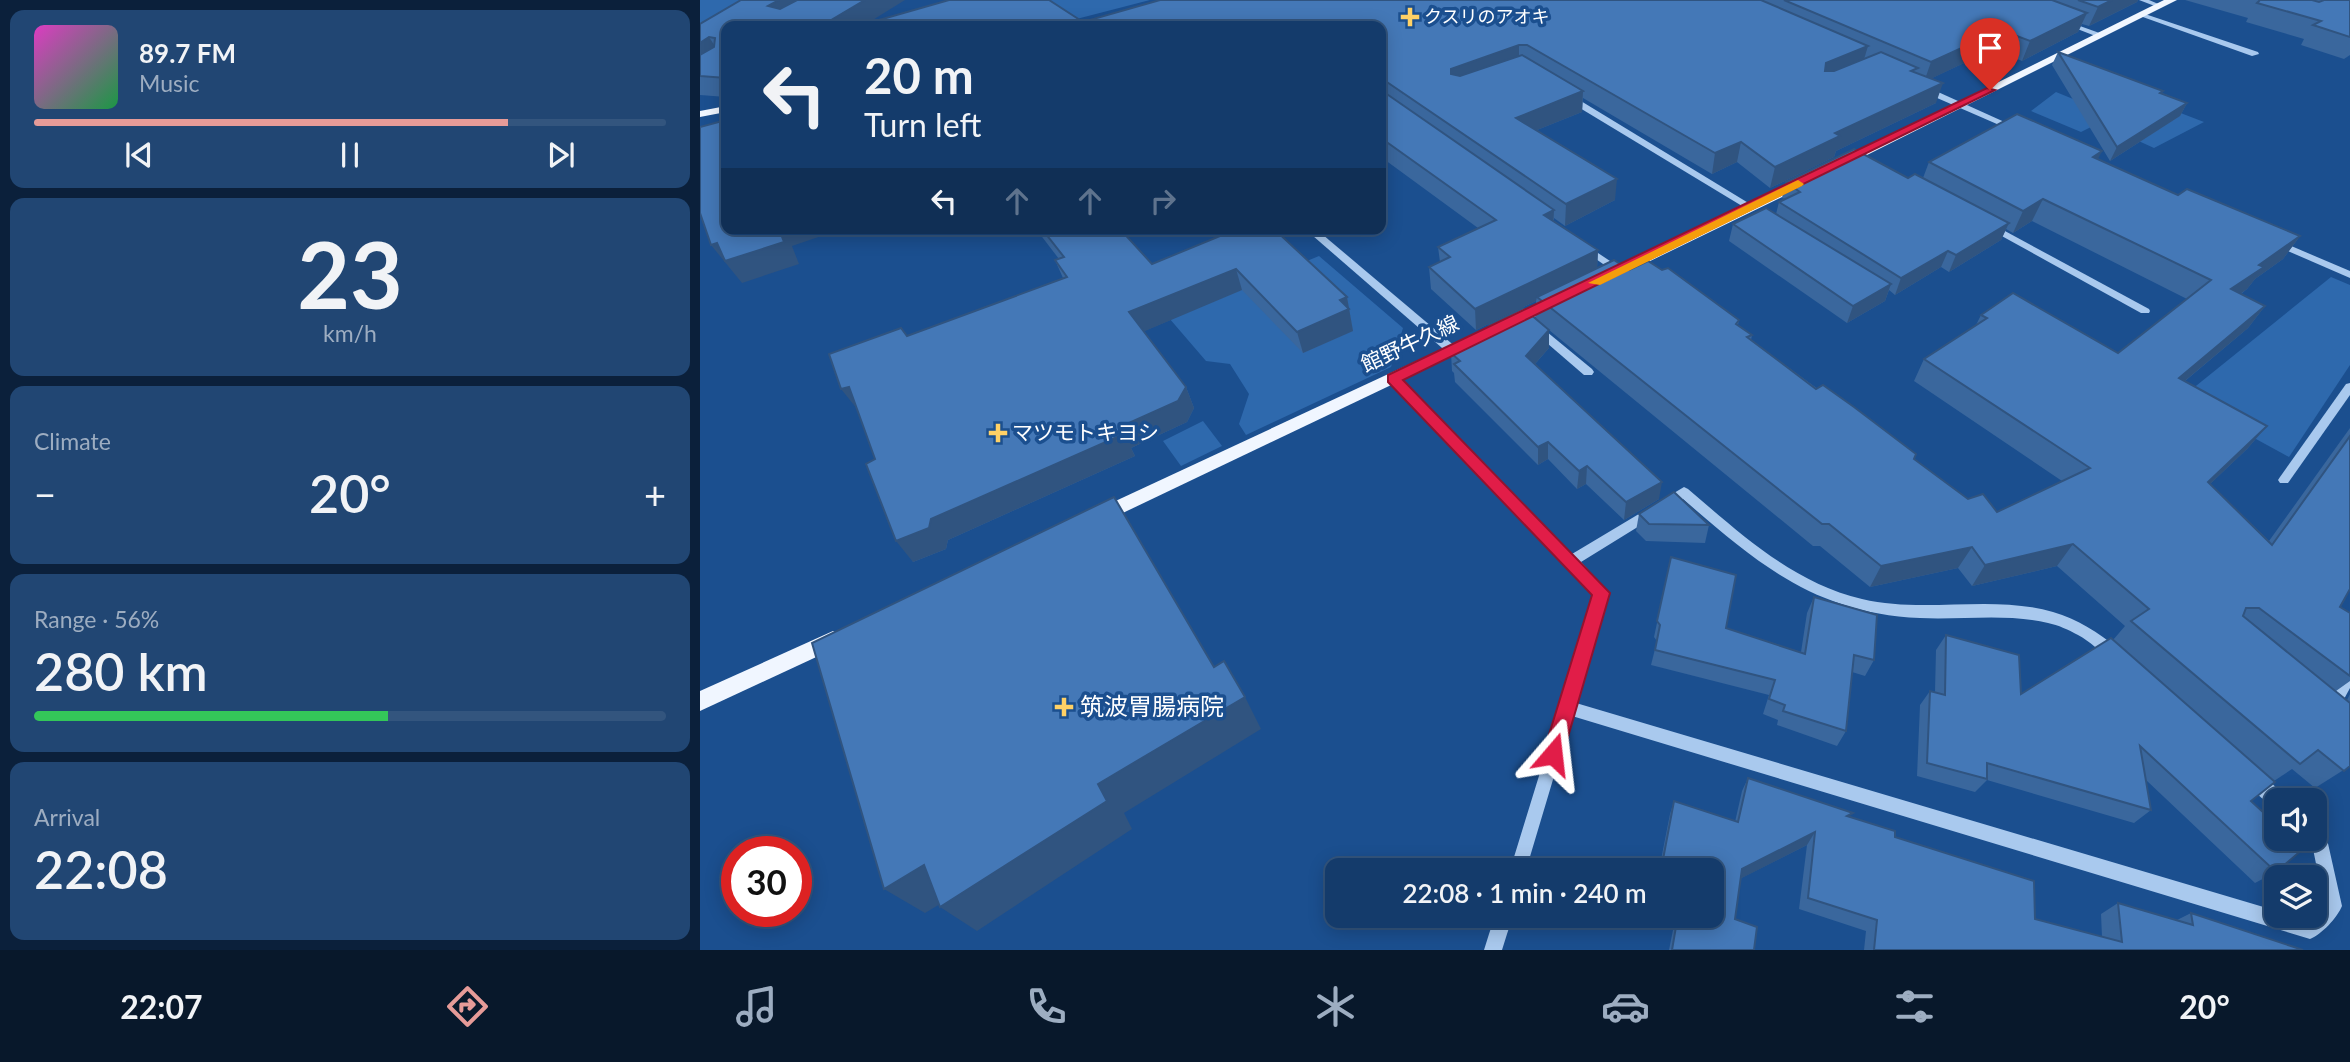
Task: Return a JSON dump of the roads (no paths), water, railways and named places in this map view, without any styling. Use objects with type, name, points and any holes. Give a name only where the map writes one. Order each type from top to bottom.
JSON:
[{"type":"main road","points":[[1595,283],[1752,211],[1828,169],[1864,158],[1961,105],[2101,35],[2142,8],[2166,3]]},
{"type":"main road","points":[[700,114],[721,110]]},
{"type":"main road","name":"館野牛久線","points":[[1082,524],[1571,294]]},
{"type":"main road","points":[[700,701],[850,632]]},
{"type":"street","points":[[2142,8],[2255,54]]},
{"type":"street","points":[[2056,19],[2101,35]]},
{"type":"street","points":[[1917,86],[2025,133]]},
{"type":"street","points":[[1559,91],[1752,211]]},
{"type":"street","points":[[1978,220],[2145,311]]},
{"type":"street","points":[[1317,235],[1453,351]]},
{"type":"street","points":[[2262,237],[2350,275]]},
{"type":"street","points":[[1574,239],[1619,271]]},
{"type":"street","points":[[1522,317],[1588,372]]},
{"type":"street","points":[[1393,379],[1602,593],[1522,858]]},
{"type":"street","points":[[2284,480],[2350,387]]},
{"type":"street","points":[[1572,561],[1684,492],[1776,569],[1815,590],[1864,606],[1906,613],[2034,611],[2067,624],[2104,645],[2125,663]]},
{"type":"street","points":[[2328,713],[2350,674]]},
{"type":"street","points":[[1568,708],[2310,930],[2333,906],[2322,851]]},
{"type":"street","points":[[2247,772],[2264,788]]},
{"type":"street","points":[[1493,950],[1500,928]]},
{"type":"place","name":"クスリのアオキ","points":[[1410,17]]},
{"type":"place","name":"マツモトキヨシ","points":[[998,433]]},
{"type":"place","name":"筑波胃腸病院","points":[[1064,707]]}]
